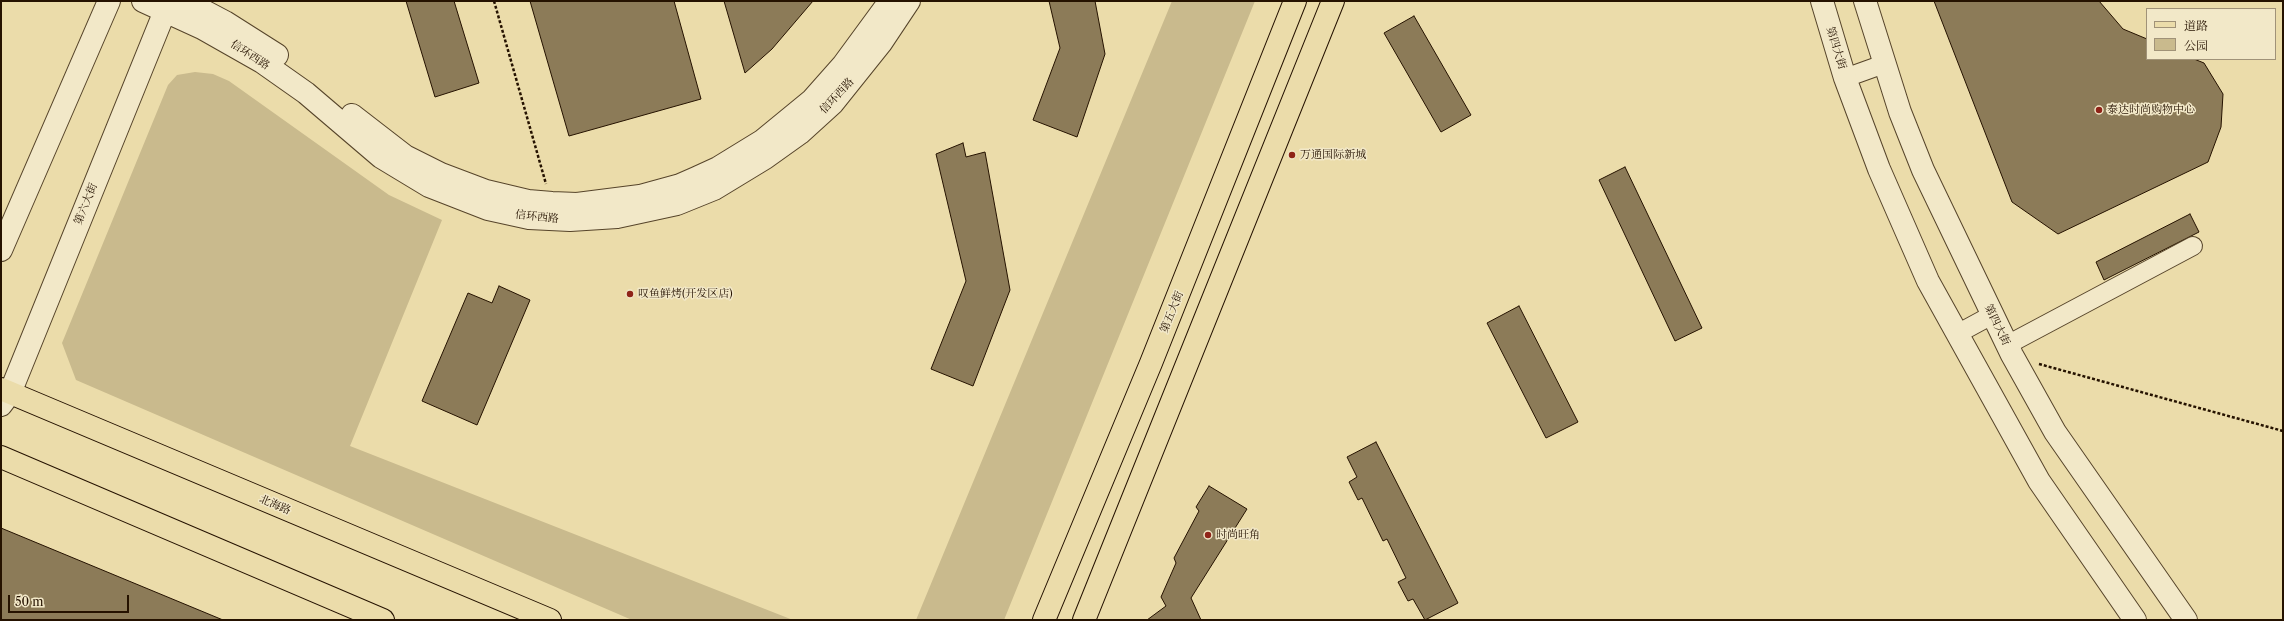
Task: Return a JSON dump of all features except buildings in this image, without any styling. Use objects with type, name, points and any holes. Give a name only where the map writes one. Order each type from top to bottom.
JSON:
[{"type":"main road","name":"第五大街","points":[[1044,620],[1152,363],[1295,1]]},
{"type":"main road","points":[[1084,620],[1334,1]]},
{"type":"main road","name":"北海路","points":[[4,396],[550,620]]},
{"type":"main road","points":[[1,457],[383,620]]},
{"type":"street","points":[[1,250],[109,1]]},
{"type":"street","name":"信环西路","points":[[143,1],[167,6],[262,62],[306,93],[381,157],[429,186],[488,209],[529,218],[570,220],[617,217],[677,204],[714,188],[765,158],[800,132],[833,103],[881,43],[909,1]]},
{"type":"street","name":"信环西路","points":[[185,1],[225,22],[274,52],[406,156],[440,174],[486,191],[528,201],[577,204],[654,193],[680,186],[729,161],[762,141],[812,100],[864,38],[890,1]]},
{"type":"street","name":"第四大街","points":[[1822,1],[1845,78],[1879,168],[1908,237],[1957,334],[2039,481],[2135,620]]},
{"type":"street","name":"第四大街","points":[[1865,1],[1900,112],[1923,170],[1992,316],[2067,450],[2186,620]]},
{"type":"street","name":"第六大街","points":[[4,396],[167,6]]},
{"type":"street","points":[[1845,78],[1884,64]]},
{"type":"street","points":[[2010,350],[2193,246]]},
{"type":"street","points":[[1957,334],[1992,316]]},
{"type":"path","points":[[494,1],[552,203]]},
{"type":"path","points":[[2010,350],[2056,370],[2283,431]]},
{"type":"green space","points":[[1172,1],[1255,1],[1004,620],[916,620]]},
{"type":"green space","points":[[195,72],[213,74],[229,81],[389,195],[442,220],[350,446],[793,620],[632,620],[76,380],[62,343],[168,85],[177,75]]},
{"type":"place","name":"泰达时尚购物中心","points":[[2099,110]]},
{"type":"place","name":"万通国际新城","points":[[1292,155]]},
{"type":"place","name":"叹鱼鲜烤(开发区店)","points":[[630,294]]},
{"type":"place","name":"时尚旺角","points":[[1208,535]]}]
